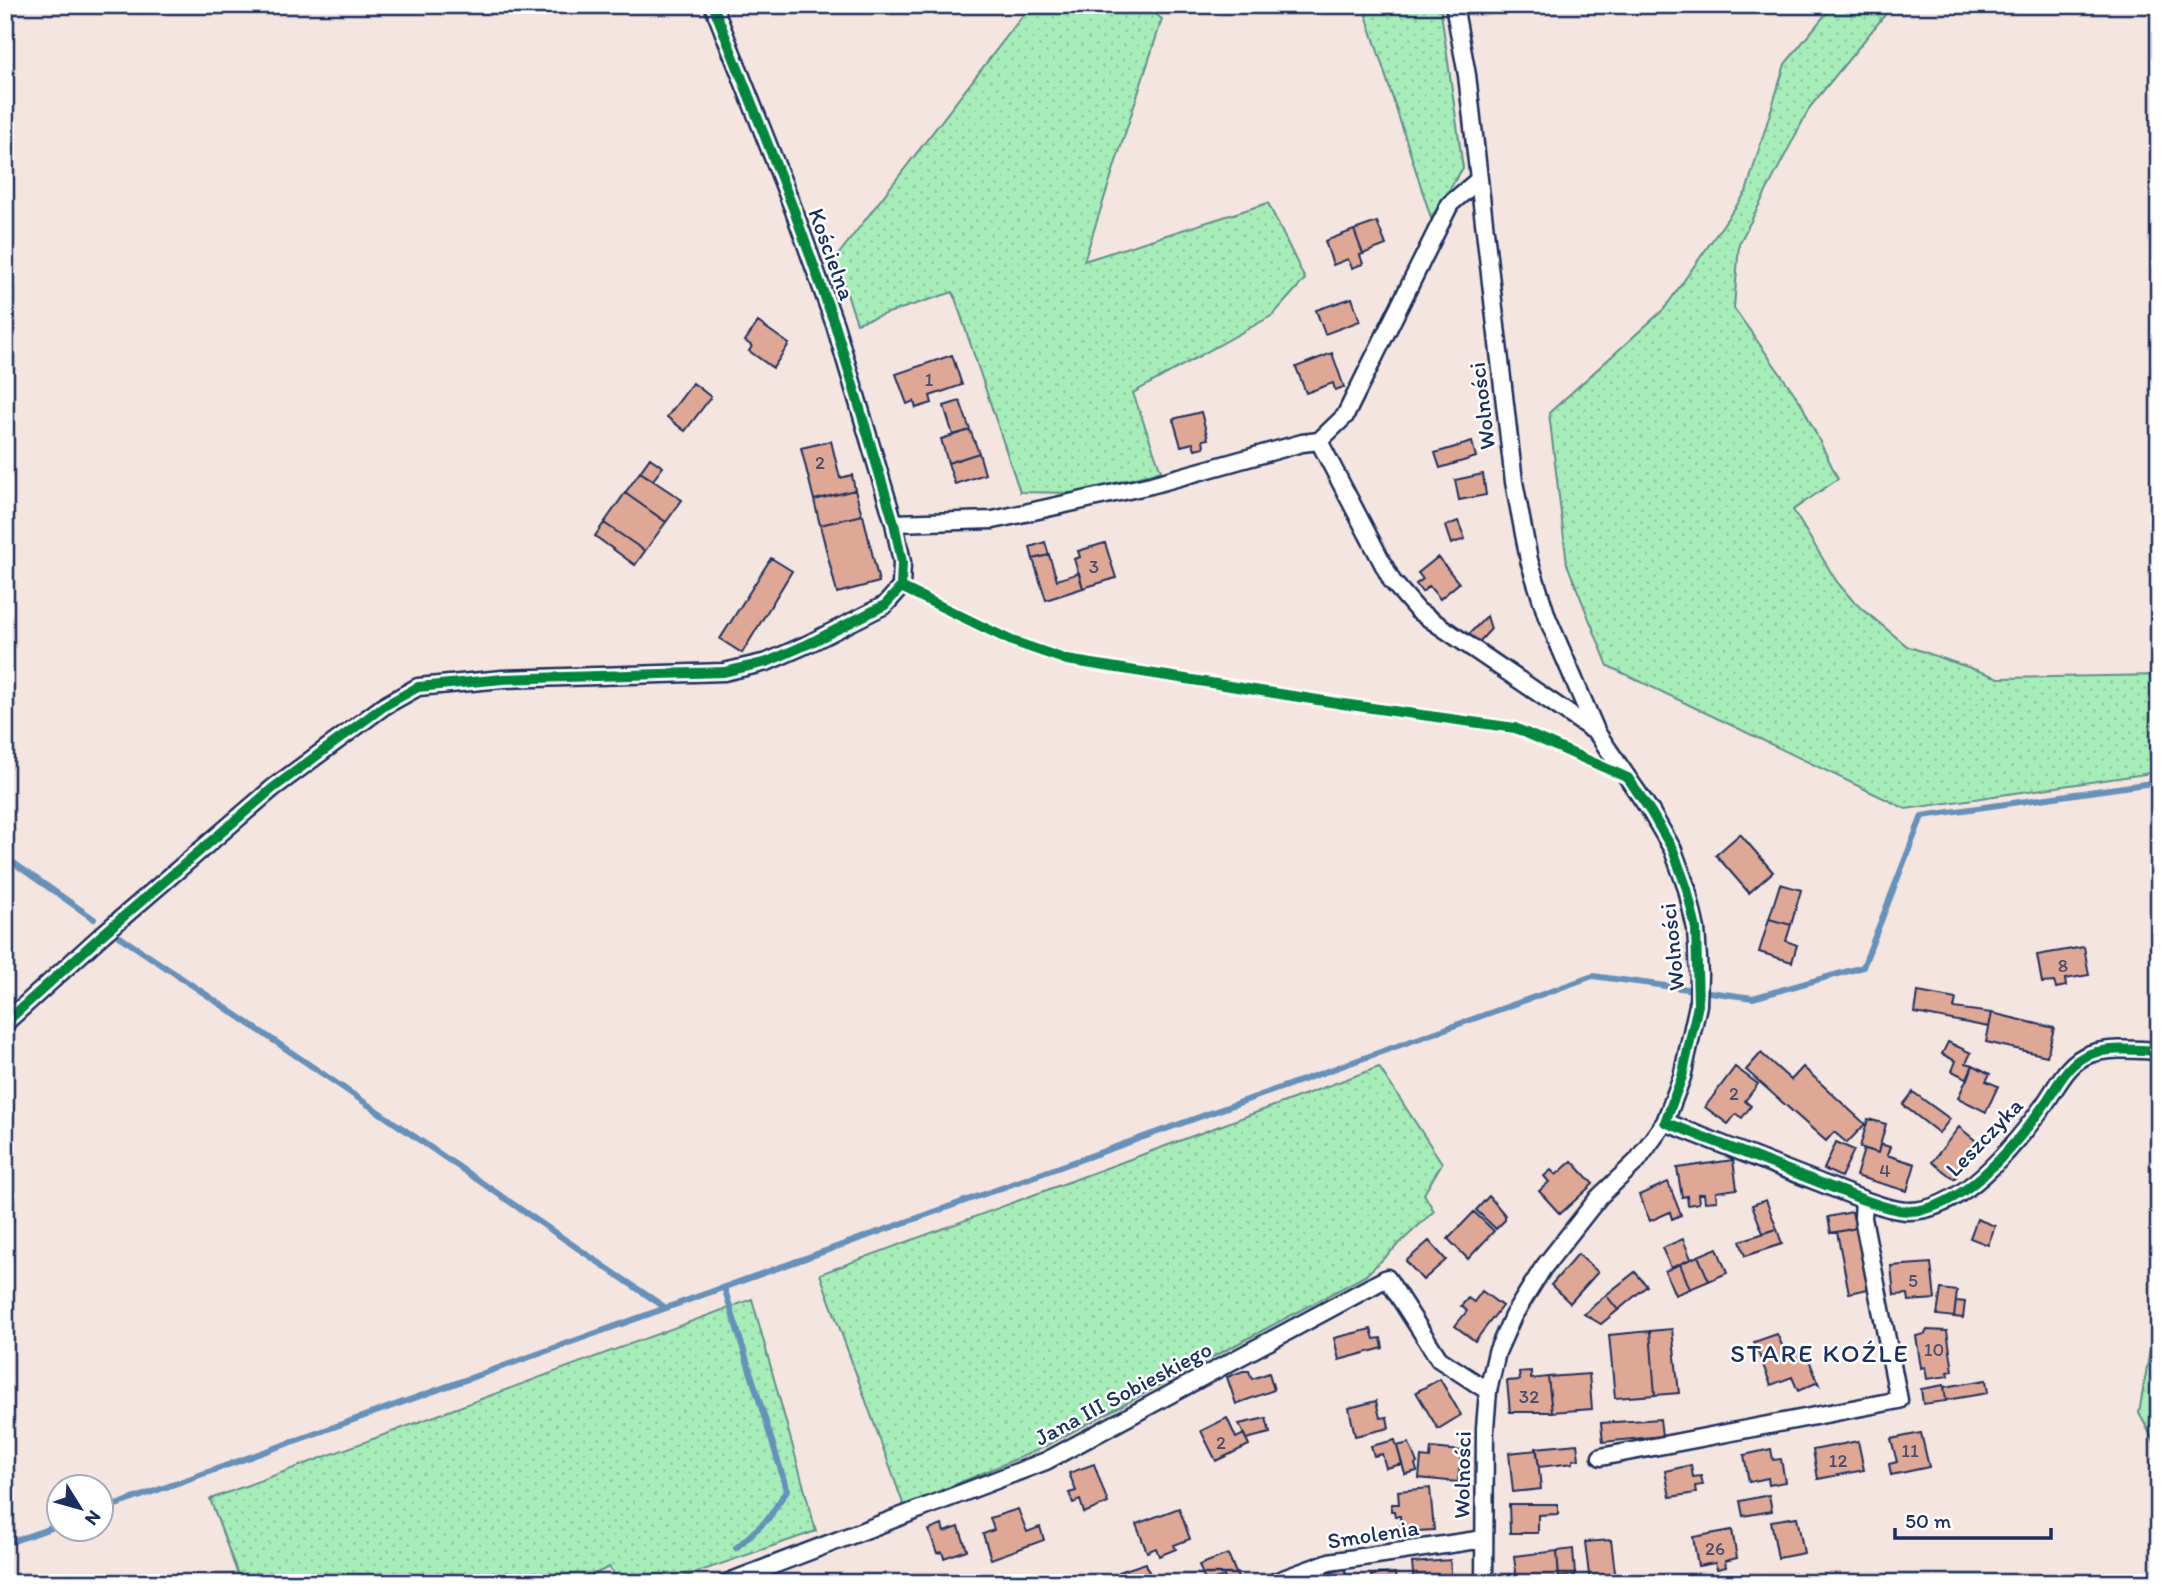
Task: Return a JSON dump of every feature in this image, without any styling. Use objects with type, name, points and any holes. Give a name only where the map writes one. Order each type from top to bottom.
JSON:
[{"type":"street","name":"Kościelna","points":[[5,1023],[102,935],[273,789],[384,706],[418,687],[503,679],[724,672],[767,662],[885,605],[901,587],[902,562],[894,523],[835,325],[793,208],[713,5]]},
{"type":"street","name":"Wolności","points":[[1454,5],[1466,75],[1514,482],[1529,560],[1546,617],[1597,733],[1651,812],[1673,850],[1696,929],[1699,974],[1698,1005],[1682,1077],[1665,1122],[1637,1161],[1600,1197],[1543,1268],[1513,1316],[1497,1352],[1488,1391],[1485,1427],[1484,1583]]},
{"type":"street","points":[[894,523],[993,520],[1151,485],[1302,443],[1319,441],[1345,416],[1450,204],[1477,181]]},
{"type":"street","points":[[1319,441],[1392,580],[1418,611],[1597,733]]},
{"type":"street","name":"Leszczyka","points":[[1665,1122],[1864,1200],[1898,1210],[1913,1211],[1926,1209],[1958,1195],[2018,1138],[2063,1075],[2076,1063],[2090,1054],[2159,1051]]},
{"type":"street","points":[[1601,1457],[1899,1400],[1863,1218],[1864,1200]]},
{"type":"street","name":"Jana III Sobieskiego","points":[[726,1583],[1046,1461],[1387,1278],[1439,1359],[1488,1391]]},
{"type":"street","name":"Smolenia","points":[[1272,1583],[1329,1562],[1484,1539]]},
{"type":"green space","points":[[1031,5],[1144,5],[1162,19],[1084,261],[1268,203],[1305,279],[1273,315],[1133,393],[1161,471],[1077,493],[1020,492],[953,292],[857,323],[835,259]]},
{"type":"green space","points":[[1363,5],[1440,5],[1463,168],[1431,218]]},
{"type":"green space","points":[[1833,5],[1893,5],[1810,107],[1739,244],[1734,308],[1801,403],[1838,479],[1793,510],[1837,582],[1854,602],[1907,646],[1999,678],[2159,675],[2159,772],[1906,809],[1608,666],[1567,564],[1549,413],[1664,309],[1746,192],[1785,64]]},
{"type":"green space","points":[[1379,1067],[1442,1163],[1424,1194],[1434,1211],[1365,1276],[1040,1449],[904,1506],[820,1274]]},
{"type":"green space","points":[[2159,1298],[2159,1451],[2139,1413]]},
{"type":"green space","points":[[752,1299],[816,1531],[666,1583],[620,1583],[609,1567],[576,1583],[241,1583],[210,1499]]},
{"type":"building","points":[[1377,222],[1386,245],[1363,254],[1354,230]]},
{"type":"building","points":[[1354,230],[1363,254],[1360,255],[1363,264],[1352,268],[1348,259],[1333,265],[1325,241]]},
{"type":"building","points":[[1352,298],[1360,321],[1325,334],[1316,310]]},
{"type":"building","points":[[758,322],[789,344],[773,368],[749,351],[752,346],[745,341]]},
{"type":"building","points":[[1332,353],[1344,387],[1335,390],[1333,383],[1306,393],[1296,367]]},
{"type":"building","points":[[952,355],[962,385],[930,396],[932,403],[916,408],[914,401],[907,404],[896,374]]},
{"type":"building","points":[[693,383],[711,397],[685,431],[667,417]]},
{"type":"building","points":[[960,401],[970,430],[953,435],[944,406]]},
{"type":"building","points":[[1201,412],[1208,439],[1203,440],[1204,447],[1195,449],[1193,443],[1181,446],[1173,419]]},
{"type":"building","points":[[970,430],[979,453],[948,463],[941,439]]},
{"type":"building","points":[[831,441],[840,478],[852,475],[855,490],[814,500],[801,448]]},
{"type":"building","points":[[1472,442],[1476,457],[1440,468],[1435,453]]},
{"type":"building","points":[[979,453],[985,474],[955,484],[948,463]]},
{"type":"building","points":[[650,458],[663,467],[653,480],[640,472]]},
{"type":"building","points":[[640,472],[682,500],[666,522],[625,493]]},
{"type":"building","points":[[1483,474],[1486,495],[1459,500],[1455,480]]},
{"type":"building","points":[[855,490],[862,515],[820,525],[814,500]]},
{"type":"building","points":[[625,493],[666,522],[645,551],[604,523]]},
{"type":"building","points":[[863,515],[879,582],[837,593],[820,525]]},
{"type":"building","points":[[1458,521],[1465,539],[1451,544],[1445,526]]},
{"type":"building","points":[[604,523],[645,551],[635,565],[595,536]]},
{"type":"building","points":[[1045,542],[1049,555],[1033,559],[1030,547]]},
{"type":"building","points":[[1105,543],[1116,578],[1083,588],[1074,559],[1080,557],[1078,551]]},
{"type":"building","points":[[1049,555],[1057,580],[1079,573],[1083,588],[1046,600],[1033,559]]},
{"type":"building","points":[[1438,557],[1459,583],[1440,599],[1429,586],[1422,592],[1416,584],[1423,579],[1418,573]]},
{"type":"building","points":[[771,558],[792,571],[742,653],[720,639]]},
{"type":"building","points":[[1487,616],[1491,629],[1478,643],[1469,634]]},
{"type":"building","points":[[1740,834],[1773,872],[1749,893],[1716,855]]},
{"type":"building","points":[[1780,884],[1801,890],[1791,925],[1769,919]]},
{"type":"building","points":[[1769,919],[1791,925],[1786,941],[1797,945],[1792,962],[1759,952]]},
{"type":"building","points":[[2084,947],[2089,975],[2065,979],[2066,986],[2056,988],[2054,982],[2042,983],[2037,955]]},
{"type":"building","points":[[1918,992],[1956,999],[1954,1008],[1992,1013],[1989,1027],[1915,1013]]},
{"type":"building","points":[[1992,1013],[2054,1028],[2047,1056],[1986,1042]]},
{"type":"building","points":[[1948,1042],[1971,1053],[1966,1063],[1973,1065],[1968,1079],[1952,1071],[1956,1061],[1942,1054]]},
{"type":"building","points":[[1761,1053],[1791,1080],[1803,1067],[1865,1124],[1847,1143],[1834,1132],[1826,1141],[1746,1070]]},
{"type":"building","points":[[1973,1065],[1990,1074],[1986,1081],[1998,1086],[1986,1112],[1958,1098]]},
{"type":"building","points":[[1735,1067],[1758,1084],[1745,1101],[1751,1106],[1742,1118],[1736,1114],[1728,1124],[1705,1107]]},
{"type":"building","points":[[1913,1092],[1950,1119],[1939,1133],[1903,1105]]},
{"type":"building","points":[[1868,1119],[1886,1124],[1878,1153],[1860,1147]]},
{"type":"building","points":[[1959,1127],[1981,1145],[1954,1179],[1932,1162]]},
{"type":"building","points":[[1836,1142],[1854,1150],[1841,1177],[1824,1169]]},
{"type":"building","points":[[1880,1144],[1890,1147],[1887,1155],[1915,1164],[1907,1191],[1856,1176],[1864,1149],[1878,1153]]},
{"type":"building","points":[[1733,1160],[1737,1189],[1716,1192],[1717,1201],[1705,1202],[1704,1194],[1698,1194],[1699,1203],[1688,1205],[1687,1196],[1682,1197],[1677,1168]]},
{"type":"building","points":[[1572,1161],[1593,1184],[1560,1214],[1539,1191],[1549,1182],[1544,1176],[1551,1170],[1556,1175]]},
{"type":"building","points":[[1668,1182],[1681,1215],[1672,1219],[1670,1212],[1650,1221],[1639,1195]]},
{"type":"building","points":[[1489,1196],[1505,1215],[1505,1220],[1496,1229],[1476,1210]]},
{"type":"building","points":[[1766,1200],[1777,1229],[1763,1233],[1752,1205]]},
{"type":"building","points":[[1474,1212],[1494,1231],[1468,1259],[1448,1239]]},
{"type":"building","points":[[1852,1212],[1856,1228],[1831,1233],[1828,1217]]},
{"type":"building","points":[[1977,1219],[1995,1226],[1988,1245],[1970,1238]]},
{"type":"building","points":[[1856,1228],[1868,1289],[1849,1293],[1837,1232]]},
{"type":"building","points":[[1777,1229],[1782,1244],[1745,1256],[1740,1241]]},
{"type":"building","points":[[1683,1239],[1691,1259],[1671,1268],[1662,1248]]},
{"type":"building","points":[[1429,1241],[1446,1260],[1423,1280],[1406,1261]]},
{"type":"building","points":[[1717,1248],[1727,1273],[1709,1281],[1698,1256]]},
{"type":"building","points":[[1578,1254],[1598,1272],[1570,1303],[1551,1285]]},
{"type":"building","points":[[1698,1256],[1709,1281],[1690,1289],[1680,1264]]},
{"type":"building","points":[[1931,1263],[1935,1299],[1909,1301],[1908,1294],[1894,1295],[1891,1266]]},
{"type":"building","points":[[1680,1264],[1690,1289],[1675,1295],[1665,1271]]},
{"type":"building","points":[[1635,1272],[1647,1286],[1618,1310],[1606,1295]]},
{"type":"building","points":[[1941,1289],[1957,1291],[1954,1317],[1937,1315]]},
{"type":"building","points":[[1482,1291],[1502,1306],[1475,1341],[1455,1326],[1467,1311],[1461,1306],[1468,1298],[1474,1302]]},
{"type":"building","points":[[1606,1295],[1618,1310],[1601,1324],[1584,1314]]},
{"type":"building","points":[[1956,1301],[1965,1302],[1963,1318],[1954,1317]]},
{"type":"building","points":[[1371,1329],[1374,1339],[1381,1338],[1383,1348],[1339,1360],[1334,1338]]},
{"type":"building","points":[[1672,1329],[1679,1393],[1655,1395],[1650,1331]]},
{"type":"building","points":[[1927,1330],[1947,1331],[1953,1371],[1948,1372],[1949,1376],[1927,1379],[1925,1367],[1921,1368],[1916,1336],[1925,1334]]},
{"type":"building","points":[[1650,1331],[1655,1395],[1615,1398],[1609,1335]]},
{"type":"building","points":[[1777,1334],[1785,1352],[1805,1350],[1819,1385],[1816,1383],[1798,1391],[1792,1377],[1771,1385],[1754,1342]]},
{"type":"building","points":[[1249,1371],[1252,1379],[1269,1373],[1274,1390],[1236,1404],[1227,1377]]},
{"type":"building","points":[[1531,1371],[1531,1379],[1548,1377],[1552,1412],[1510,1412],[1507,1381],[1520,1380],[1519,1372]]},
{"type":"building","points":[[1589,1374],[1592,1409],[1552,1412],[1548,1377]]},
{"type":"building","points":[[1440,1379],[1461,1415],[1438,1429],[1416,1392]]},
{"type":"building","points":[[1986,1380],[1988,1393],[1946,1400],[1944,1387]]},
{"type":"building","points":[[1944,1385],[1946,1401],[1923,1404],[1921,1389]]},
{"type":"building","points":[[1376,1401],[1380,1418],[1387,1417],[1389,1428],[1355,1436],[1349,1408]]},
{"type":"building","points":[[1227,1418],[1236,1438],[1244,1434],[1249,1445],[1216,1461],[1201,1431]]},
{"type":"building","points":[[1266,1418],[1270,1433],[1246,1439],[1239,1424]]},
{"type":"building","points":[[1660,1419],[1662,1436],[1603,1442],[1601,1423]]},
{"type":"building","points":[[1921,1433],[1929,1467],[1891,1475],[1889,1464],[1897,1462],[1891,1439]]},
{"type":"building","points":[[1395,1440],[1402,1464],[1386,1468],[1382,1454],[1374,1456],[1371,1446]]},
{"type":"building","points":[[1858,1441],[1864,1470],[1818,1479],[1813,1450]]},
{"type":"building","points":[[1409,1443],[1417,1463],[1417,1471],[1405,1474],[1397,1446]]},
{"type":"building","points":[[1577,1444],[1579,1459],[1573,1460],[1573,1463],[1539,1467],[1536,1448]]},
{"type":"building","points":[[1431,1448],[1461,1451],[1458,1482],[1419,1478],[1421,1457],[1430,1458]]},
{"type":"building","points":[[1771,1449],[1773,1460],[1781,1459],[1785,1482],[1769,1485],[1768,1478],[1749,1482],[1744,1455]]},
{"type":"building","points":[[1537,1450],[1541,1489],[1513,1492],[1509,1453]]},
{"type":"building","points":[[1094,1464],[1108,1503],[1084,1513],[1080,1500],[1073,1503],[1069,1493],[1076,1491],[1069,1473]]},
{"type":"building","points":[[1691,1465],[1693,1477],[1701,1476],[1703,1485],[1695,1486],[1696,1493],[1670,1497],[1665,1471]]},
{"type":"building","points":[[1430,1488],[1434,1530],[1401,1532],[1400,1516],[1395,1516],[1394,1511],[1391,1511],[1391,1504],[1399,1504],[1398,1491]]},
{"type":"building","points":[[1769,1495],[1772,1511],[1743,1516],[1740,1501]]},
{"type":"building","points":[[1509,1504],[1558,1504],[1558,1514],[1538,1515],[1538,1533],[1510,1533]]},
{"type":"building","points":[[1179,1508],[1190,1539],[1174,1545],[1176,1549],[1159,1556],[1156,1548],[1147,1552],[1136,1524]]},
{"type":"building","points":[[1018,1509],[1027,1532],[1040,1527],[1044,1540],[991,1559],[983,1534],[994,1530],[990,1518]]},
{"type":"building","points":[[1797,1517],[1804,1553],[1778,1558],[1771,1521]]},
{"type":"building","points":[[942,1525],[944,1532],[959,1527],[967,1550],[944,1558],[942,1552],[937,1553],[929,1530]]},
{"type":"building","points":[[1732,1530],[1737,1558],[1725,1561],[1726,1567],[1717,1569],[1715,1563],[1698,1566],[1693,1537]]},
{"type":"building","points":[[1611,1540],[1616,1580],[1590,1583],[1585,1542]]},
{"type":"building","points":[[1573,1549],[1575,1575],[1559,1577],[1557,1551]]},
{"type":"building","points":[[1557,1551],[1559,1579],[1517,1583],[1514,1556]]},
{"type":"building","points":[[1228,1554],[1238,1578],[1226,1582],[1224,1576],[1206,1583],[1199,1565]]},
{"type":"building","points":[[1450,1560],[1452,1583],[1414,1583],[1412,1563]]},
{"type":"building","points":[[1146,1563],[1152,1581],[1122,1583],[1119,1572]]},
{"type":"building","points":[[1344,1568],[1349,1583],[1308,1583],[1308,1581]]},
{"type":"building","points":[[1395,1573],[1396,1583],[1372,1583],[1371,1575]]},
{"type":"waterway","points":[[116,1505],[1593,976],[1753,998],[1863,967],[1922,816],[2159,782]]},
{"type":"waterway","points":[[5,857],[94,919]]},
{"type":"waterway","points":[[120,937],[666,1308]]},
{"type":"waterway","points":[[724,1287],[787,1490],[768,1519],[736,1548]]},
{"type":"waterway","points":[[5,1544],[46,1530]]},
{"type":"cycle path","points":[[5,1023],[102,935],[273,788],[384,706],[418,687],[503,679],[724,672],[767,662],[808,644],[885,605],[901,587],[902,562],[894,523],[835,325],[793,208],[713,5]]},
{"type":"cycle path","points":[[901,587],[1012,641],[1067,660],[1515,728],[1628,778],[1673,850],[1687,889],[1696,929],[1698,1005],[1682,1077],[1665,1122],[1864,1200],[1892,1209],[1910,1211],[1930,1208],[1949,1200],[1986,1172],[2019,1138],[2063,1076],[2082,1058],[2106,1050],[2159,1051]]},
{"type":"district","name":"STARE KOŹLE","points":[[1820,1353]]}]
